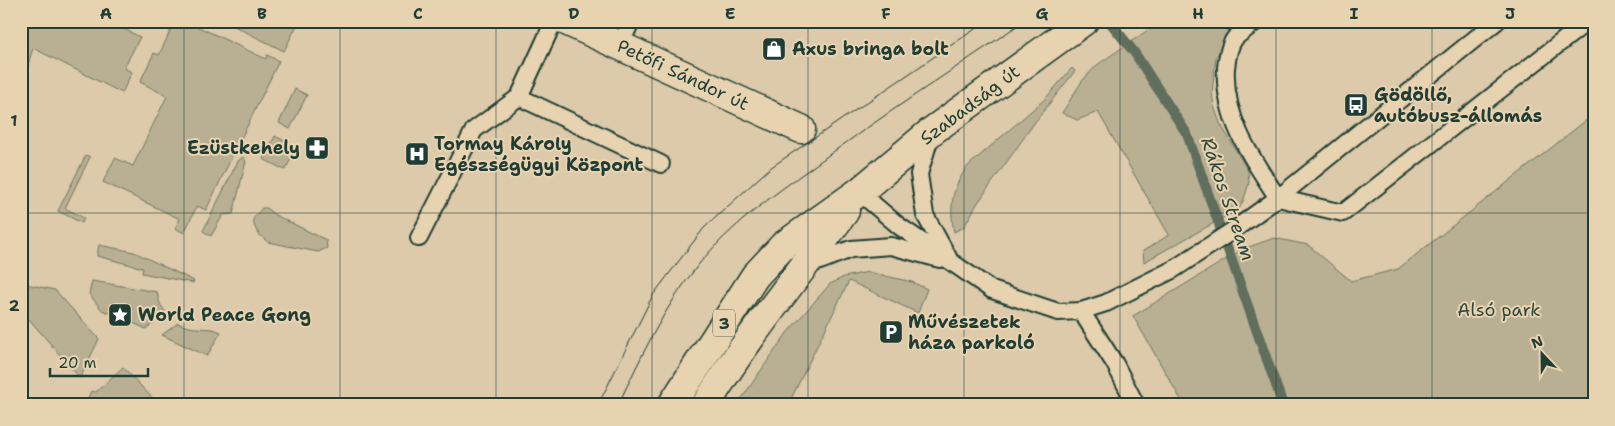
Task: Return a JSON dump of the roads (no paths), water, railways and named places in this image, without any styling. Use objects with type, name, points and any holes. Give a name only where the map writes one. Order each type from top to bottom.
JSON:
[{"type":"main road","name":"Petőfi Sándor út","points":[[566,21],[801,129]]},
{"type":"main road","name":"Szabadság út","points":[[672,405],[755,276],[783,246],[859,192],[932,131],[1080,24]]},
{"type":"main road","name":"Szabadság út","points":[[706,405],[756,327],[805,267],[859,192]]},
{"type":"lane","points":[[419,238],[474,130],[519,97],[554,21]]},
{"type":"lane","points":[[620,46],[631,21]]},
{"type":"lane","points":[[1256,21],[1234,39],[1227,59],[1225,86],[1228,103],[1240,136],[1254,162],[1278,198],[1343,213],[1588,21]]},
{"type":"lane","points":[[859,192],[899,226],[992,290],[1058,312],[1081,311],[1106,303],[1174,269],[1232,231],[1278,198],[1497,21]]},
{"type":"lane","points":[[519,97],[661,164]]},
{"type":"lane","points":[[932,131],[920,174],[925,215],[950,261]]},
{"type":"lane","points":[[805,267],[851,249],[891,246],[950,261]]},
{"type":"lane","points":[[1081,311],[1115,364],[1136,405]]},
{"type":"waterway","name":"Rákos Stream","points":[[1109,21],[1134,52],[1187,134],[1283,405]]},
{"type":"tram line","points":[[598,405],[653,295],[704,228],[770,168],[987,21]]},
{"type":"tram line","points":[[618,405],[664,314],[686,280],[724,237],[767,201],[837,149],[1024,21]]},
{"type":"place","name":"Axus bringa bolt","points":[[774,49]]},
{"type":"place","name":"Gödöllő, autóbusz-állomás","points":[[1356,105]]},
{"type":"place","name":"Ezüstkehely","points":[[317,148]]},
{"type":"place","name":"Tormay Károly Egészségügyi Központ","points":[[417,154]]},
{"type":"place","name":"World Peace Gong","points":[[120,315]]},
{"type":"place","name":"Művészetek háza parkoló","points":[[891,332]]},
{"type":"park label","name":"Alsó park","points":[[1499,310]]}]
